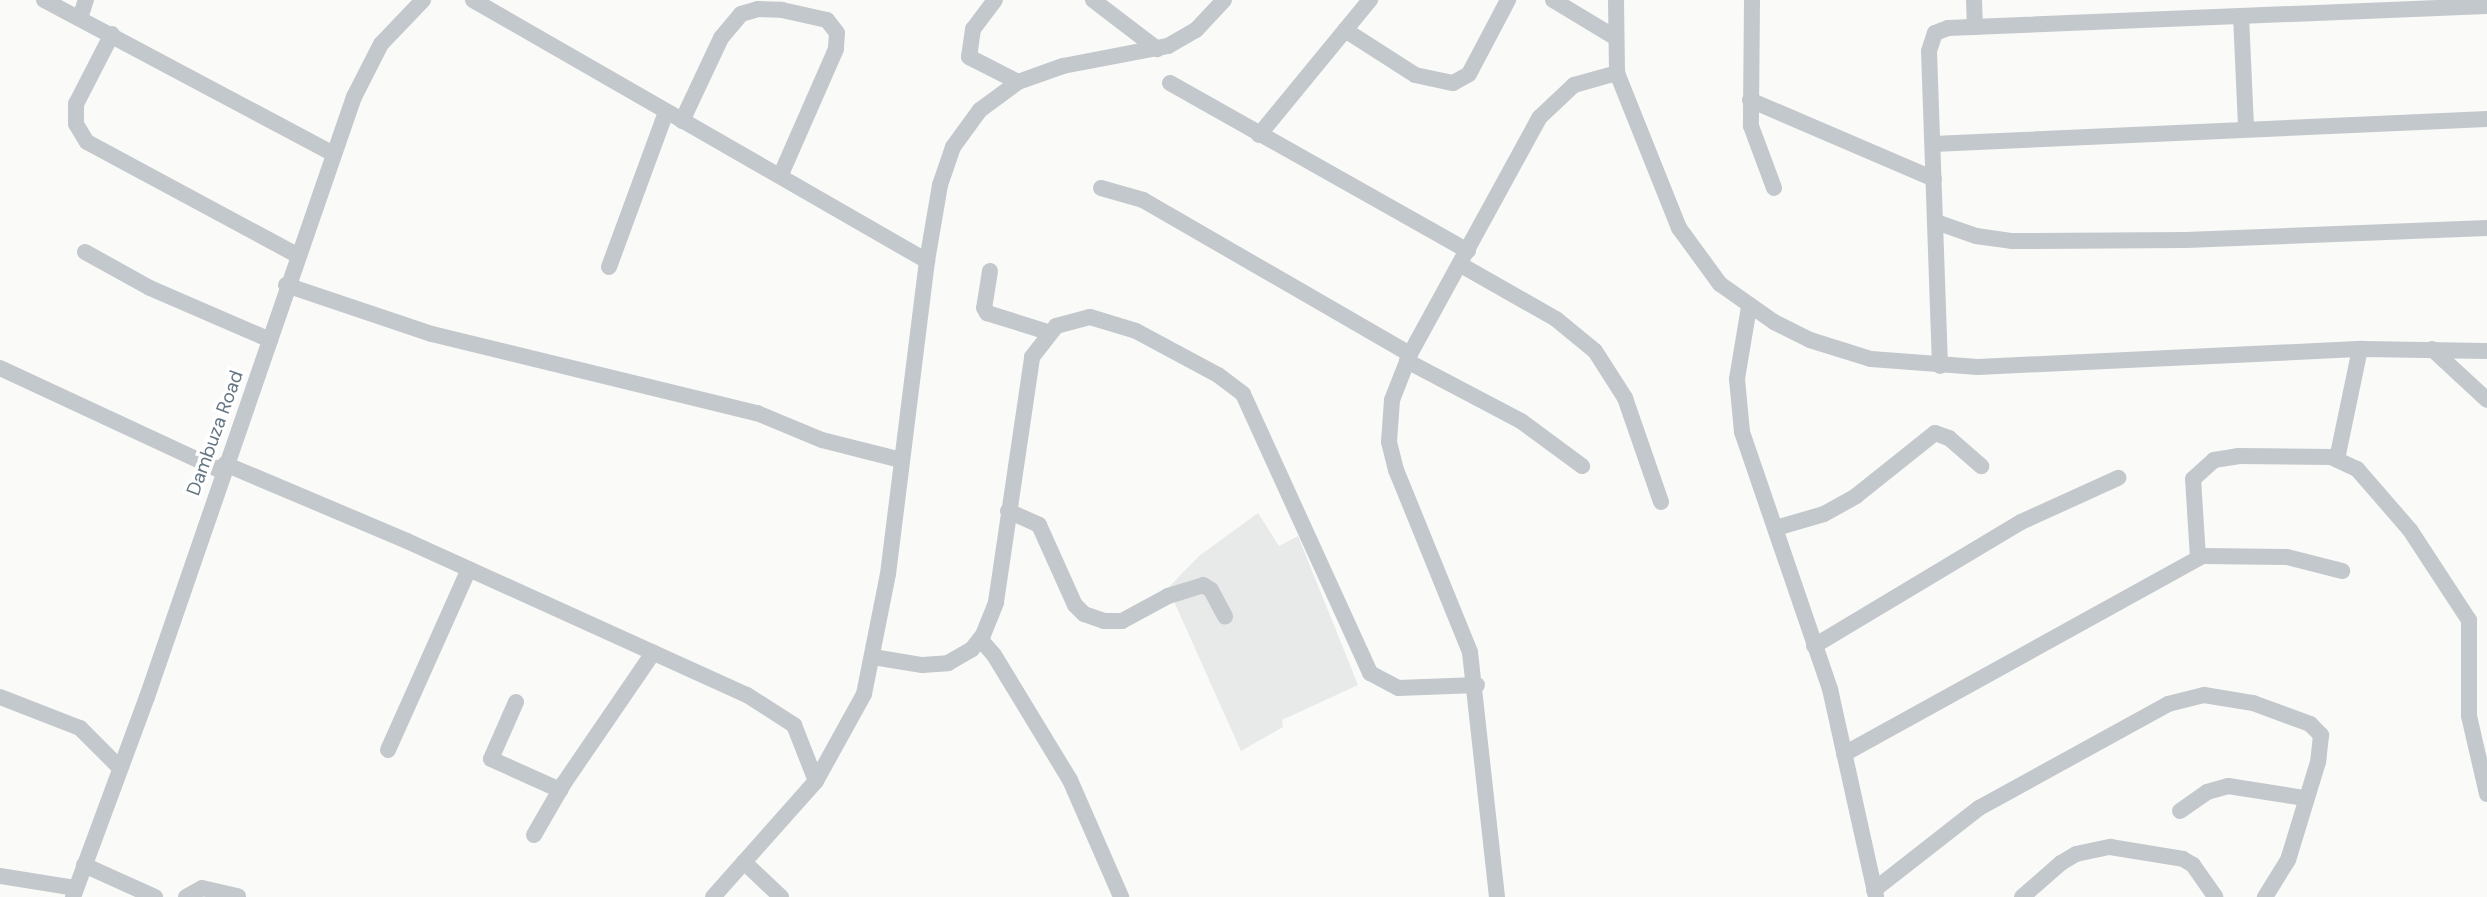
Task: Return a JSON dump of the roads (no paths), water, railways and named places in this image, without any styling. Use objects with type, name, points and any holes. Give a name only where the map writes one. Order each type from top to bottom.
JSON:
[{"type":"street","points":[[44,0],[334,154]]},
{"type":"street","points":[[80,18],[86,0]]},
{"type":"street","name":"Dambuza Road","points":[[74,892],[120,768],[270,340],[286,285],[334,154],[375,52],[423,0]]},
{"type":"street","points":[[473,0],[666,112],[781,174],[927,261]]},
{"type":"street","points":[[995,0],[975,25],[969,58],[1018,82]]},
{"type":"street","points":[[1093,0],[1157,49]]},
{"type":"street","points":[[713,897],[816,781],[855,717],[873,657],[927,261],[940,185],[953,147],[981,110],[1018,82],[1063,66],[1157,49],[1196,30],[1224,0]]},
{"type":"street","points":[[1259,135],[1370,0]]},
{"type":"street","points":[[1345,30],[1415,75],[1452,83],[1469,74],[1508,0]]},
{"type":"street","points":[[1553,0],[1613,36]]},
{"type":"street","points":[[1616,0],[1613,36],[1617,72],[1679,228],[1703,265],[1749,307],[1810,340],[1846,354],[1940,366],[2360,349],[2487,351]]},
{"type":"street","points":[[1752,0],[1751,126],[1774,188]]},
{"type":"street","points":[[1974,0],[1975,27]]},
{"type":"street","points":[[1940,366],[1932,38],[1940,30],[2241,16],[2274,7],[2487,6]]},
{"type":"street","points":[[682,121],[721,38],[741,14],[758,9],[782,10],[827,20],[837,33],[836,49],[781,174]]},
{"type":"street","points":[[2241,16],[2246,127]]},
{"type":"street","points":[[112,34],[76,104],[76,124],[88,142],[297,255]]},
{"type":"street","points":[[1497,897],[1477,685],[1470,652],[1391,456],[1392,400],[1408,357],[1552,101],[1583,81],[1617,72]]},
{"type":"street","points":[[1170,83],[1464,258],[1556,319],[1595,351],[1625,398],[1661,502]]},
{"type":"street","points":[[1750,100],[1934,179]]},
{"type":"street","points":[[609,267],[666,112]]},
{"type":"street","points":[[1933,144],[2246,127],[2487,119]]},
{"type":"street","points":[[1101,188],[1143,200],[1521,421],[1582,466]]},
{"type":"street","points":[[1936,222],[1976,236],[2013,241],[2186,240],[2487,228]]},
{"type":"street","points":[[85,252],[150,288],[270,340]]},
{"type":"street","points":[[990,271],[984,308],[987,313],[1048,332]]},
{"type":"street","points":[[286,285],[432,334],[757,413],[822,440],[901,460]]},
{"type":"street","points":[[1749,307],[1737,379],[1739,415],[1830,689],[1875,893],[1979,807],[2186,697],[2223,696],[2253,703],[2317,729],[2321,749],[2288,860],[2265,897]]},
{"type":"street","points":[[873,657],[934,665],[957,659],[980,639],[996,602],[1027,373],[1048,332],[1079,317],[1103,318],[1136,331],[1234,385],[1252,410],[1366,669],[1398,688],[1477,685]]},
{"type":"street","points":[[2337,459],[2360,349]]},
{"type":"street","points":[[2432,349],[2487,400]]},
{"type":"street","points":[[0,368],[224,468],[469,569],[747,695],[791,722],[806,747],[816,781]]},
{"type":"street","points":[[1776,528],[1824,513],[1856,496],[1935,433],[1950,438],[1981,466]]},
{"type":"street","points":[[2198,558],[2193,479],[2204,466],[2238,456],[2337,459],[2365,476],[2397,512],[2466,612],[2471,629],[2469,716],[2487,794]]},
{"type":"street","points":[[1814,646],[2021,522],[2118,478]]},
{"type":"street","points":[[1007,511],[1039,525],[1076,605],[1084,614],[1104,621],[1122,621],[1168,596],[1203,585],[1211,590],[1225,616]]},
{"type":"street","points":[[1844,754],[2198,558],[2233,553],[2287,557],[2342,571]]},
{"type":"street","points":[[388,750],[469,569]]},
{"type":"street","points":[[980,639],[995,655],[1083,804],[1121,897]]},
{"type":"street","points":[[534,835],[560,790],[653,653]]},
{"type":"street","points":[[0,698],[80,728],[120,768]]},
{"type":"street","points":[[516,702],[491,759],[560,790]]},
{"type":"street","points":[[2180,811],[2207,792],[2228,786],[2305,798]]},
{"type":"street","points":[[2022,897],[2061,863],[2084,852],[2110,848],[2183,859],[2193,865],[2215,897]]},
{"type":"street","points":[[744,862],[781,897]]},
{"type":"street","points":[[84,865],[155,897]]},
{"type":"street","points":[[0,876],[74,892]]},
{"type":"street","points":[[186,897],[202,888],[238,896]]}]
